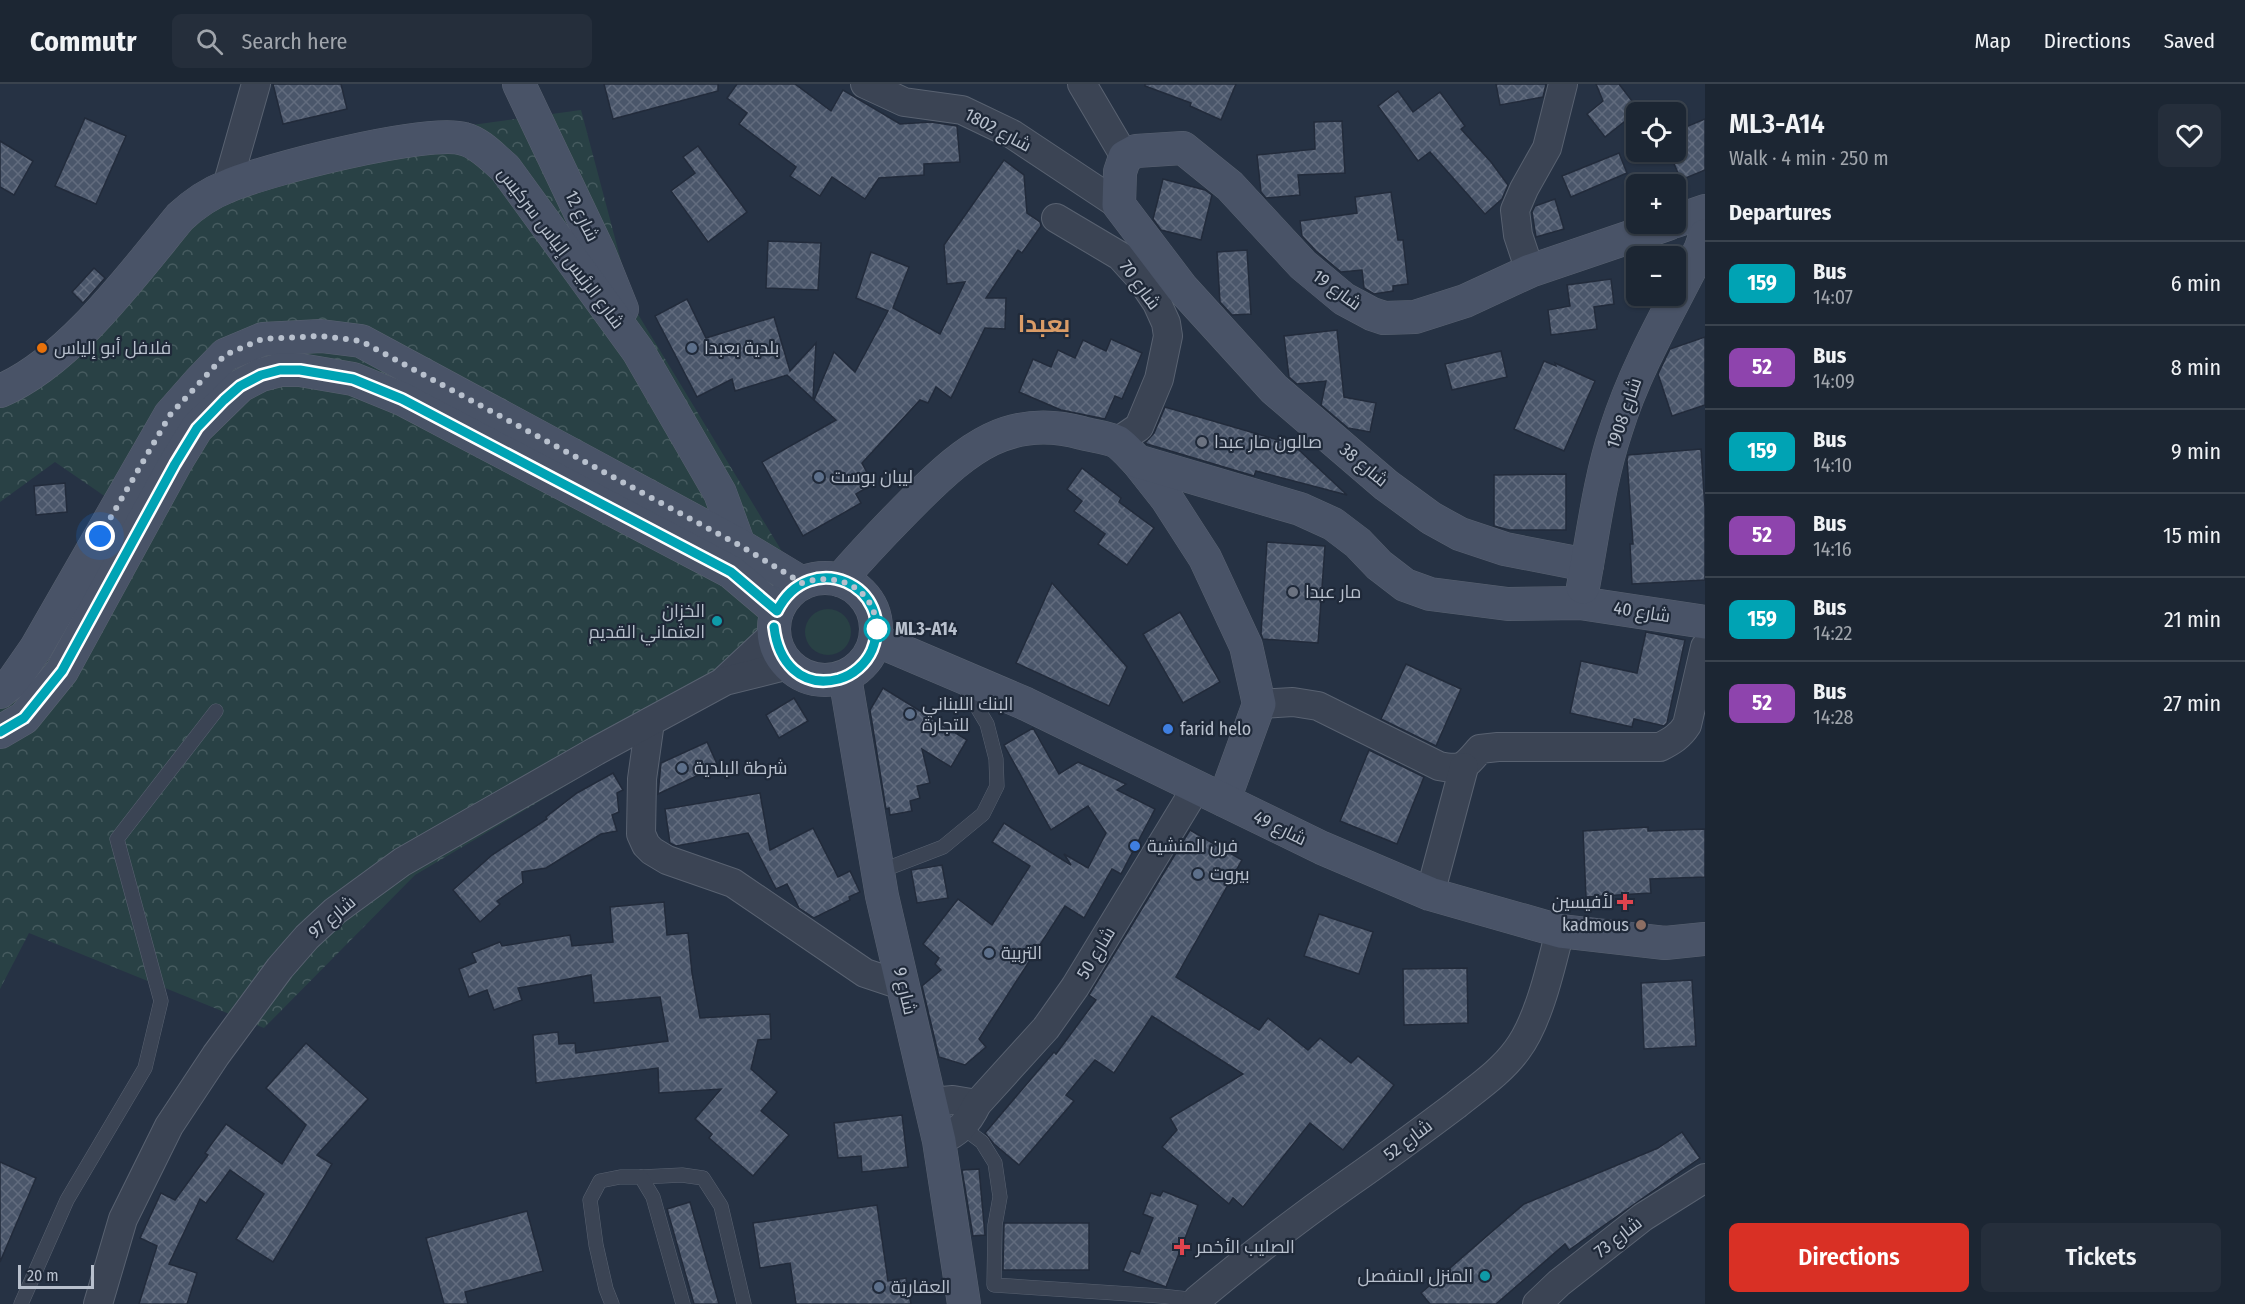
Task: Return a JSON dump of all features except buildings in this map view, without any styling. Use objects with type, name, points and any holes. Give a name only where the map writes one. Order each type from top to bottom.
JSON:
[{"type":"main road","name":"شارع 12","points":[[519,84],[599,252],[638,351]]},
{"type":"main road","name":"شارع الرئيس إلياس سركيس","points":[[0,391],[59,354],[113,297],[180,217],[196,202],[227,186],[270,171],[433,137],[463,138],[478,146],[505,168],[638,351],[720,493],[735,558]]},
{"type":"main road","name":"شارع 19","points":[[1125,157],[1136,151],[1183,148],[1230,186],[1303,264],[1344,299],[1384,318],[1415,317],[1445,308],[1530,271],[1639,234]]},
{"type":"main road","points":[[1119,206],[1120,172],[1125,157]]},
{"type":"main road","name":"شارع 38","points":[[1119,206],[1182,288],[1274,389],[1386,485],[1431,518],[1460,534],[1505,549],[1587,565]]},
{"type":"main road","points":[[1686,218],[1705,211]]},
{"type":"main road","name":"شارع 1908","points":[[1580,603],[1604,476],[1615,431],[1641,366],[1705,236]]},
{"type":"main road","points":[[0,692],[13,681],[36,648],[170,415],[225,355],[262,339],[321,336],[361,341],[735,558],[776,622]]},
{"type":"main road","points":[[0,732],[24,718],[62,671],[197,428],[240,386],[261,375],[280,370],[300,370],[353,379],[402,399],[735,558],[802,583]]},
{"type":"main road","name":"شارع 40","points":[[840,580],[881,534],[953,463],[994,437],[1009,432],[1048,427],[1063,428],[1300,509],[1333,524],[1405,585],[1430,594],[1508,603],[1580,603],[1705,622]]},
{"type":"main road","points":[[1127,451],[1167,499],[1205,558],[1246,646],[1259,704]]},
{"type":"main road","points":[[827,578],[840,580],[854,586],[865,596],[873,610],[877,625],[876,640],[870,656],[860,668],[845,677],[832,681],[817,681],[804,676],[782,658],[776,643],[776,622],[783,600],[802,583],[827,578]]},
{"type":"main road","name":"شارع 49","points":[[876,640],[1046,714],[1322,848],[1430,894],[1560,931],[1665,943],[1705,939]]},
{"type":"main road","name":"شارع 9","points":[[845,677],[882,896],[931,1102],[959,1124],[964,1304]]},
{"type":"main road","name":"شارع 50","points":[[1210,794],[1259,704]]},
{"type":"street","points":[[227,186],[256,84]]},
{"type":"street","name":"شارع 1802","points":[[865,84],[904,102],[962,110],[1012,134],[1119,206]]},
{"type":"street","points":[[1082,84],[1125,157]]},
{"type":"street","points":[[1530,271],[1518,235],[1515,210],[1547,148],[1563,84]]},
{"type":"street","name":"شارع 70","points":[[1056,218],[1120,256],[1140,278],[1166,323],[1168,336],[1159,379],[1127,451]]},
{"type":"street","name":"شارع 97","points":[[725,681],[776,622]]},
{"type":"street","points":[[1430,894],[1464,767],[1480,749],[1660,747],[1673,741],[1682,733],[1687,724],[1705,647]]},
{"type":"street","name":"شارع 97","points":[[98,1304],[123,1220],[169,1126],[223,1045],[280,968],[307,937],[335,911],[402,862],[596,751],[725,681],[789,665]]},
{"type":"street","points":[[1259,704],[1293,702],[1318,706],[1439,766],[1453,769],[1464,767]]},
{"type":"street","points":[[650,722],[642,780],[641,834],[646,845],[667,860],[733,883],[865,973],[904,986]]},
{"type":"street","name":"شارع 50","points":[[959,1124],[1046,1028],[1210,794]]},
{"type":"street","name":"شارع 52","points":[[1196,1302],[1259,1249],[1314,1207],[1401,1147],[1502,1067],[1517,1050],[1528,1032],[1551,968],[1560,931]]},
{"type":"street","points":[[931,1102],[953,1100],[959,1124]]},
{"type":"street","name":"شارع 73","points":[[1537,1304],[1559,1283],[1643,1217],[1705,1178]]},
{"type":"lane","points":[[879,872],[943,847],[983,814],[997,786],[996,759],[987,724],[955,674]]},
{"type":"lane","points":[[21,1304],[67,1200],[146,1068],[161,1001],[117,839],[216,711]]},
{"type":"lane","points":[[959,1124],[982,1142],[995,1163],[1000,1197],[995,1225],[994,1285],[1161,1296],[1196,1302]]},
{"type":"lane","points":[[612,1304],[606,1289],[596,1245],[590,1200],[600,1181],[620,1176],[682,1175],[704,1178],[721,1206],[744,1304]]},
{"type":"lane","points":[[641,1177],[653,1197],[683,1304]]},
{"type":"green space","points":[[581,110],[633,306],[795,573],[771,664],[415,875],[264,1028],[29,933],[0,989],[0,700],[135,517],[55,462],[0,502],[0,385],[263,164],[450,128]]},
{"type":"green space","points":[[828,609],[844,616],[851,632],[844,648],[828,655],[812,648],[805,632],[812,616]]},
{"type":"bus line","name":"159","points":[[0,732],[24,718],[62,671],[197,428],[240,386],[261,375],[280,370],[329,373],[353,379],[402,399],[731,572],[777,611],[791,590],[802,583],[814,579],[840,580],[854,586],[865,596],[873,610],[877,625],[876,640],[870,656],[860,668],[845,677],[832,681],[817,681],[792,668],[782,658],[776,643],[774,627]]},
{"type":"place","name":"فلافل أبو إلياس","points":[[42,348]]},
{"type":"place","name":"بلدية بعبدا","points":[[692,348]]},
{"type":"place","name":"صالون مار عبدا","points":[[1202,442]]},
{"type":"place","name":"ليبان بوست","points":[[819,477]]},
{"type":"place","name":"مار عبدا","points":[[1293,592]]},
{"type":"place","name":"الخزان العثماني القديم","points":[[717,621]]},
{"type":"place","name":"ML3-A14","points":[[877,629]]},
{"type":"place","name":"البنك اللبناني للتجارة","points":[[910,714]]},
{"type":"place","name":"farid helo","points":[[1168,729]]},
{"type":"place","name":"شرطة البلدية","points":[[682,768]]},
{"type":"place","name":"فرن المنشية","points":[[1135,846]]},
{"type":"place","name":"بيروت","points":[[1198,874]]},
{"type":"place","name":"لأفيسين","points":[[1625,902]]},
{"type":"place","name":"kadmous","points":[[1641,925]]},
{"type":"place","name":"التربية","points":[[989,953]]},
{"type":"place","name":"الصليب الأخمر","points":[[1182,1247]]},
{"type":"place","name":"المنزل المنفصل","points":[[1485,1276]]},
{"type":"place","name":"العقارية","points":[[879,1287]]},
{"type":"district","name":"بعبدا","points":[[1044,324]]},
{"type":"route","points":[[100,536],[170,415],[225,355],[262,339],[321,336],[361,341],[739,545],[802,583],[827,578],[854,586],[865,596],[873,610],[877,629]]}]
